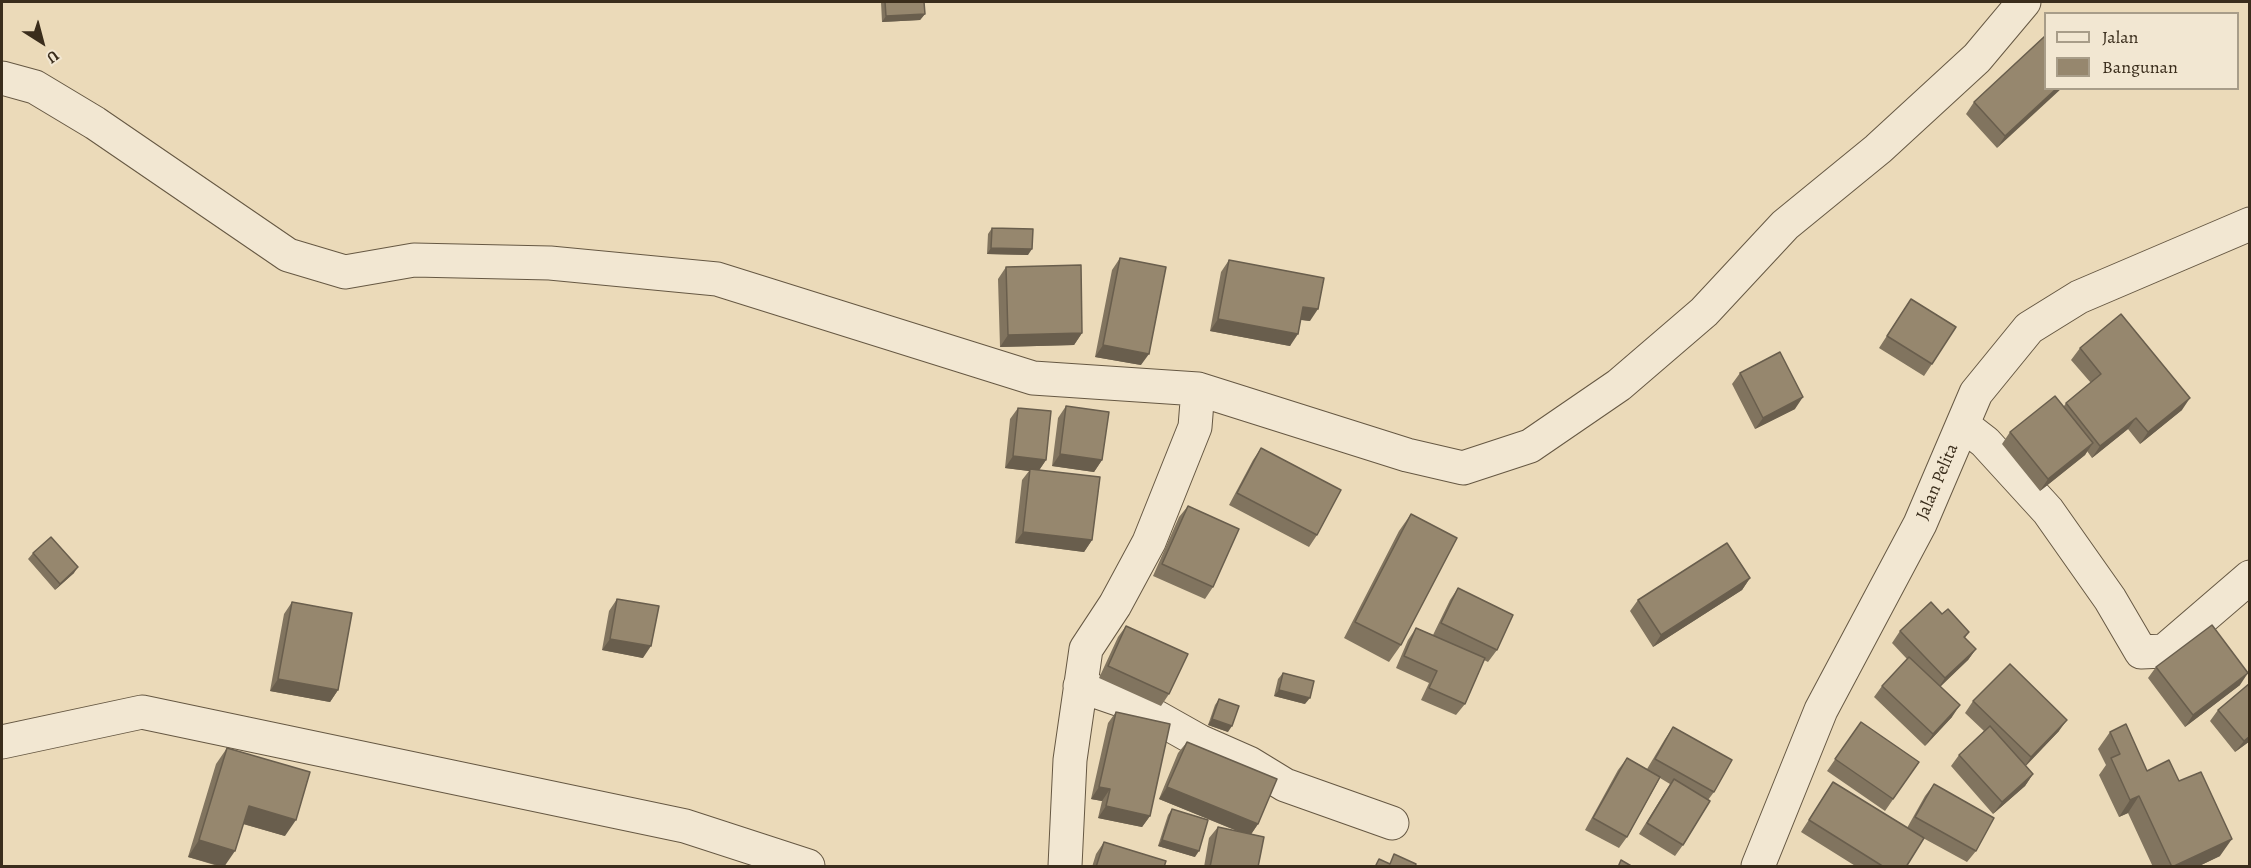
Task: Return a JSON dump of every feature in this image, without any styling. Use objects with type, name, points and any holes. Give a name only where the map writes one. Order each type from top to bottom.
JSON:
[{"type":"street","points":[[2,78],[35,87],[95,123],[288,255],[345,273],[414,260],[550,263],[717,279],[1033,378],[1198,389],[1407,455],[1463,468],[1530,446],[1619,385],[1704,312],[1785,225],[1878,149],[1977,58],[2024,2]]},
{"type":"street","name":"Jalan Pelita","points":[[1758,867],[1821,710],[1920,524],[1976,393],[2029,328],[2079,297],[2250,224]]},
{"type":"street","points":[[1065,867],[1070,760],[1086,649],[1115,605],[1149,542],[1195,427],[1198,389]]},
{"type":"street","points":[[1963,425],[1985,442],[2048,512],[2110,599],[2141,652],[2164,651],[2250,578]]},
{"type":"street","points":[[1080,686],[1135,705],[1199,741],[1249,764],[1286,785],[1392,823]]},
{"type":"street","points":[[2,742],[142,712],[685,826],[808,867]]},
{"type":"building","points":[[885,2],[924,2],[925,14],[886,16]]},
{"type":"building","points":[[2044,37],[2044,90],[2055,90],[2005,136],[1974,102]]},
{"type":"building","points":[[992,228],[1033,229],[1032,249],[991,248]]},
{"type":"building","points":[[1120,258],[1166,267],[1149,354],[1103,345]]},
{"type":"building","points":[[1229,260],[1324,278],[1318,309],[1303,307],[1298,334],[1218,319]]},
{"type":"building","points":[[1081,265],[1082,333],[1008,335],[1006,267]]},
{"type":"building","points":[[1911,299],[1956,327],[1932,364],[1887,336]]},
{"type":"building","points":[[2121,314],[2190,398],[2148,432],[2136,418],[2100,446],[2066,403],[2101,374],[2080,348]]},
{"type":"building","points":[[1780,352],[1803,397],[1763,418],[1740,373]]},
{"type":"building","points":[[2055,396],[2093,443],[2048,479],[2010,432]]},
{"type":"building","points":[[1066,406],[1109,412],[1102,460],[1060,454]]},
{"type":"building","points":[[1018,408],[1051,411],[1046,460],[1013,456]]},
{"type":"building","points":[[1261,448],[1341,490],[1317,535],[1237,493]]},
{"type":"building","points":[[1030,469],[1100,477],[1092,540],[1023,532]]},
{"type":"building","points":[[1188,506],[1239,529],[1213,587],[1162,564]]},
{"type":"building","points":[[1411,514],[1457,538],[1401,645],[1355,622]]},
{"type":"building","points":[[51,537],[78,567],[60,584],[33,553]]},
{"type":"building","points":[[1727,543],[1750,578],[1661,635],[1638,600]]},
{"type":"building","points":[[1458,588],[1513,615],[1497,650],[1441,623]]},
{"type":"building","points":[[617,599],[659,606],[651,646],[610,639]]},
{"type":"building","points":[[292,602],[352,613],[338,690],[278,679]]},
{"type":"building","points":[[1931,602],[1942,614],[1948,609],[1969,632],[1964,637],[1976,649],[1945,678],[1900,631]]},
{"type":"building","points":[[2212,625],[2248,673],[2193,715],[2156,667]]},
{"type":"building","points":[[1126,626],[1188,654],[1169,694],[1108,666]]},
{"type":"building","points":[[1416,628],[1485,658],[1465,704],[1429,688],[1437,671],[1404,656]]},
{"type":"building","points":[[1909,657],[1960,705],[1933,734],[1882,686]]},
{"type":"building","points":[[2010,664],[2067,720],[2031,757],[1973,701]]},
{"type":"building","points":[[1283,673],[1314,681],[1310,698],[1279,690]]},
{"type":"building","points":[[2250,683],[2250,736],[2244,741],[2218,710]]},
{"type":"building","points":[[1219,699],[1239,706],[1232,726],[1212,719]]},
{"type":"building","points":[[1116,712],[1170,724],[1150,816],[1106,806],[1110,789],[1099,787]]},
{"type":"building","points":[[1861,722],[1919,762],[1893,799],[1835,759]]},
{"type":"building","points":[[2126,724],[2147,771],[2169,760],[2179,781],[2201,772],[2232,839],[2172,867],[2139,796],[2130,800],[2111,758],[2120,754],[2110,732]]},
{"type":"building","points":[[1990,726],[2033,774],[2002,802],[1959,755]]},
{"type":"building","points":[[1673,727],[1732,760],[1714,792],[1655,759]]},
{"type":"building","points":[[1187,742],[1277,779],[1258,824],[1167,787]]},
{"type":"building","points":[[227,748],[310,772],[296,820],[249,806],[235,851],[199,840]]},
{"type":"building","points":[[1627,758],[1660,777],[1627,837],[1593,818]]},
{"type":"building","points":[[1674,779],[1710,801],[1683,845],[1647,823]]},
{"type":"building","points":[[1833,782],[1924,838],[1906,867],[1884,867],[1809,820]]},
{"type":"building","points":[[1934,784],[1994,818],[1976,851],[1915,817]]},
{"type":"building","points":[[1172,809],[1208,820],[1199,851],[1162,840]]},
{"type":"building","points":[[1218,827],[1264,837],[1258,867],[1210,867]]},
{"type":"building","points":[[1104,842],[1166,861],[1164,867],[1096,867]]},
{"type":"building","points":[[1394,854],[1416,864],[1415,867],[1375,867],[1379,859],[1390,864]]},
{"type":"building","points":[[1621,860],[1633,867],[1618,867]]}]
